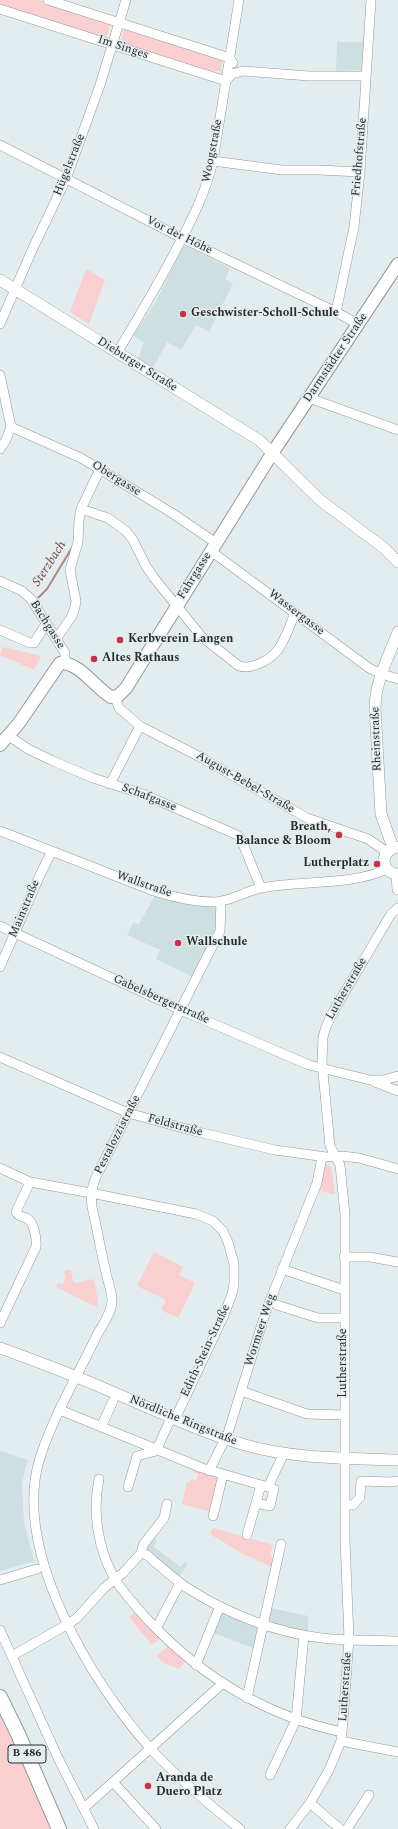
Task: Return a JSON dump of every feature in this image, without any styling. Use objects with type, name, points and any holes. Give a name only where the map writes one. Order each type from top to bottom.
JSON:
[{"type":"main road","name":"Darmstädter Straße","points":[[273,452],[398,264]]},
{"type":"main road","name":"Fahrgasse","points":[[115,697],[122,693],[130,682],[273,452]]},
{"type":"main road","points":[[0,745],[9,736],[30,707],[56,666],[60,663],[66,663],[82,672],[107,694],[115,697]]},
{"type":"main road","name":"B 486","points":[[0,1697],[18,1734],[59,1829]]},
{"type":"street","name":"Im Singes","points":[[48,0],[230,58],[236,67],[243,71]]},
{"type":"street","name":"Hügelstraße","points":[[0,324],[32,248],[66,179],[126,0]]},
{"type":"street","name":"Woogstraße","points":[[117,353],[153,294],[202,198],[213,161],[240,0]]},
{"type":"street","name":"Friedhofstraße","points":[[336,312],[354,227],[360,172],[371,0]]},
{"type":"street","name":"Im Singes","points":[[0,9],[226,81]]},
{"type":"street","points":[[226,81],[232,74],[243,71],[302,76],[366,76]]},
{"type":"street","name":"Vor der Höhe","points":[[0,145],[182,238],[358,324]]},
{"type":"street","points":[[213,161],[282,170],[360,172]]},
{"type":"street","name":"Dieburger Straße","points":[[0,280],[250,434],[273,452]]},
{"type":"street","points":[[0,375],[11,427],[0,450]]},
{"type":"street","points":[[309,398],[398,430]]},
{"type":"street","name":"Obergasse","points":[[11,427],[69,451],[100,469],[213,547]]},
{"type":"street","points":[[273,452],[320,500],[384,548],[398,562]]},
{"type":"street","points":[[56,639],[72,616],[76,604],[70,570],[78,542],[78,520],[81,509],[100,469]]},
{"type":"street","points":[[81,509],[108,518],[126,531],[133,540],[154,578],[206,640],[239,666],[246,668],[257,665],[278,650],[295,613]]},
{"type":"street","name":"Wassergasse","points":[[213,547],[295,613],[369,668],[398,679]]},
{"type":"street","name":"Bachgasse","points":[[0,581],[29,596],[65,653],[66,663]]},
{"type":"street","points":[[0,630],[30,643],[34,643],[46,624]]},
{"type":"street","name":"Rheinstraße","points":[[393,849],[381,814],[375,702],[382,674],[398,632]]},
{"type":"street","name":"August-Bebel-Straße","points":[[115,697],[118,708],[140,726],[200,757],[307,818],[393,849]]},
{"type":"street","points":[[110,784],[140,726]]},
{"type":"street","name":"Schafgasse","points":[[9,736],[41,756],[110,784],[143,794],[237,835],[241,839],[261,888]]},
{"type":"street","name":"Wallstraße","points":[[0,831],[162,894],[214,902],[222,901],[261,888],[370,877],[387,869]]},
{"type":"street","points":[[393,849],[384,861],[387,869],[393,874],[398,874],[398,889]]},
{"type":"street","name":"Mainstraße","points":[[0,967],[52,851]]},
{"type":"street","name":"Pestalozzistraße","points":[[222,901],[220,931],[95,1179],[91,1192],[92,1207],[112,1304],[45,1443],[39,1462],[34,1509],[45,1568],[68,1624],[88,1661],[113,1701],[151,1748],[195,1792],[240,1829]]},
{"type":"street","name":"Lutherstraße","points":[[290,1829],[310,1803],[329,1770],[342,1736],[349,1639],[345,1504],[344,1202],[340,1165],[330,1146],[322,1048],[328,1021],[391,914],[398,908]]},
{"type":"street","name":"Gabelsbergerstraße","points":[[0,926],[181,1010],[299,1062],[323,1070],[370,1080]]},
{"type":"street","name":"Feldstraße","points":[[0,1058],[128,1113],[194,1131],[275,1150],[322,1157],[336,1156],[359,1158],[398,1169]]},
{"type":"street","points":[[370,1080],[384,1080],[398,1076]]},
{"type":"street","points":[[370,1080],[398,1091]]},
{"type":"street","name":"Wormser Weg","points":[[209,1470],[228,1433],[266,1311],[317,1182],[322,1157]]},
{"type":"street","name":"Edith-Stein-Straße","points":[[0,1168],[30,1182],[91,1192],[205,1217],[218,1224],[228,1242],[234,1264],[232,1294],[224,1315],[156,1451]]},
{"type":"street","points":[[0,1323],[36,1246],[36,1239],[31,1222],[19,1216],[16,1212],[30,1182]]},
{"type":"street","points":[[344,1257],[370,1257],[398,1262]]},
{"type":"street","points":[[282,1269],[344,1290]]},
{"type":"street","points":[[277,1305],[313,1317],[344,1318]]},
{"type":"street","name":"Nördliche Ringstraße","points":[[0,1348],[76,1377],[225,1439],[244,1445],[284,1453],[345,1458],[398,1460]]},
{"type":"street","points":[[241,1391],[294,1410],[316,1415],[345,1416]]},
{"type":"street","points":[[101,1427],[113,1401]]},
{"type":"street","points":[[60,1410],[156,1451],[223,1475],[274,1489],[270,1506],[256,1503]]},
{"type":"street","points":[[128,1486],[137,1456],[138,1443]]},
{"type":"street","points":[[137,1456],[156,1451]]},
{"type":"street","points":[[247,1536],[256,1503],[264,1486],[284,1453]]},
{"type":"street","points":[[213,1516],[223,1475]]},
{"type":"street","points":[[99,1479],[96,1497],[98,1527],[106,1561],[115,1580],[155,1627],[196,1665],[222,1684],[247,1698],[296,1720],[342,1736],[398,1752]]},
{"type":"street","points":[[345,1504],[353,1505],[360,1498],[361,1481],[398,1481]]},
{"type":"street","points":[[12,1656],[68,1624],[115,1580],[141,1553],[143,1545],[164,1518],[167,1504]]},
{"type":"street","points":[[247,1698],[281,1544]]},
{"type":"street","points":[[141,1553],[147,1555],[180,1583],[220,1606],[263,1624],[304,1635],[323,1638],[398,1641]]},
{"type":"street","points":[[0,1580],[37,1569]]},
{"type":"street","points":[[155,1627],[159,1623],[180,1583]]},
{"type":"street","points":[[196,1665],[220,1606]]},
{"type":"street","points":[[0,1630],[58,1758],[94,1829]]},
{"type":"street","points":[[270,1775],[296,1720],[304,1635]]},
{"type":"street","points":[[84,1808],[222,1684]]},
{"type":"street","points":[[113,1782],[156,1829]]},
{"type":"street","points":[[347,1829],[369,1795]]},
{"type":"street","points":[[310,1803],[340,1829]]},
{"type":"shaded area","points":[[0,0],[39,0],[108,22],[110,26],[106,37],[102,39],[0,7]]},
{"type":"shaded area","points":[[128,29],[222,59],[221,71],[213,71],[124,45],[120,42],[124,30]]},
{"type":"shaded area","points":[[337,42],[364,42],[362,70],[336,71]]},
{"type":"shaded area","name":"Geschwister-Scholl-Schule","points":[[186,246],[230,268],[225,279],[233,283],[209,332],[196,325],[181,350],[167,342],[153,368],[138,359],[144,342],[133,336],[155,303],[183,247]]},
{"type":"shaded area","points":[[86,269],[105,280],[89,324],[70,312]]},
{"type":"shaded area","points":[[3,647],[41,656],[34,670],[0,655]]},
{"type":"shaded area","name":"Wallschule","points":[[155,895],[217,907],[218,931],[195,978],[156,959],[160,950],[127,935],[133,923],[139,924]]},
{"type":"shaded area","points":[[323,1164],[331,1166],[335,1195],[318,1190]]},
{"type":"shaded area","points":[[154,1252],[183,1267],[179,1275],[195,1283],[178,1318],[161,1310],[166,1300],[137,1286]]},
{"type":"shaded area","points":[[65,1270],[71,1270],[73,1281],[75,1283],[94,1279],[98,1302],[97,1307],[56,1287],[58,1283],[63,1284],[66,1276],[63,1273]]},
{"type":"shaded area","points":[[0,1451],[28,1460],[22,1483],[24,1522],[34,1561],[0,1571]]},
{"type":"shaded area","points":[[194,1467],[219,1475],[212,1512],[182,1504],[187,1482],[190,1482],[191,1479],[198,1481],[198,1474],[193,1472]]},
{"type":"shaded area","points":[[213,1528],[273,1545],[270,1555],[274,1560],[272,1567],[243,1554],[210,1534]]},
{"type":"shaded area","points":[[154,1537],[157,1541],[154,1547],[181,1567],[185,1562],[188,1564],[180,1576],[145,1549]]},
{"type":"shaded area","points":[[270,1608],[308,1616],[308,1632],[267,1621]]},
{"type":"shaded area","points":[[136,1611],[161,1638],[152,1645],[129,1617]]},
{"type":"shaded area","points":[[222,1612],[259,1628],[255,1649],[214,1633]]},
{"type":"shaded area","points":[[168,1646],[186,1661],[179,1669],[162,1662],[157,1656]]},
{"type":"shaded area","points":[[0,1707],[53,1829],[0,1829]]},
{"type":"waterway","name":"Sterzbach","points":[[38,598],[47,589],[73,546]]},
{"type":"place","name":"Geschwister-Scholl-Schule","points":[[183,314]]},
{"type":"place","name":"Kerbverein Langen","points":[[120,640]]},
{"type":"place","name":"Altes Rathaus","points":[[94,659]]},
{"type":"place","name":"Breath, Balance & Bloom","points":[[339,835]]},
{"type":"place","name":"Lutherplatz","points":[[377,864]]},
{"type":"place","name":"Wallschule","points":[[178,943]]},
{"type":"place","name":"Aranda de Duero Platz","points":[[148,1786]]}]
